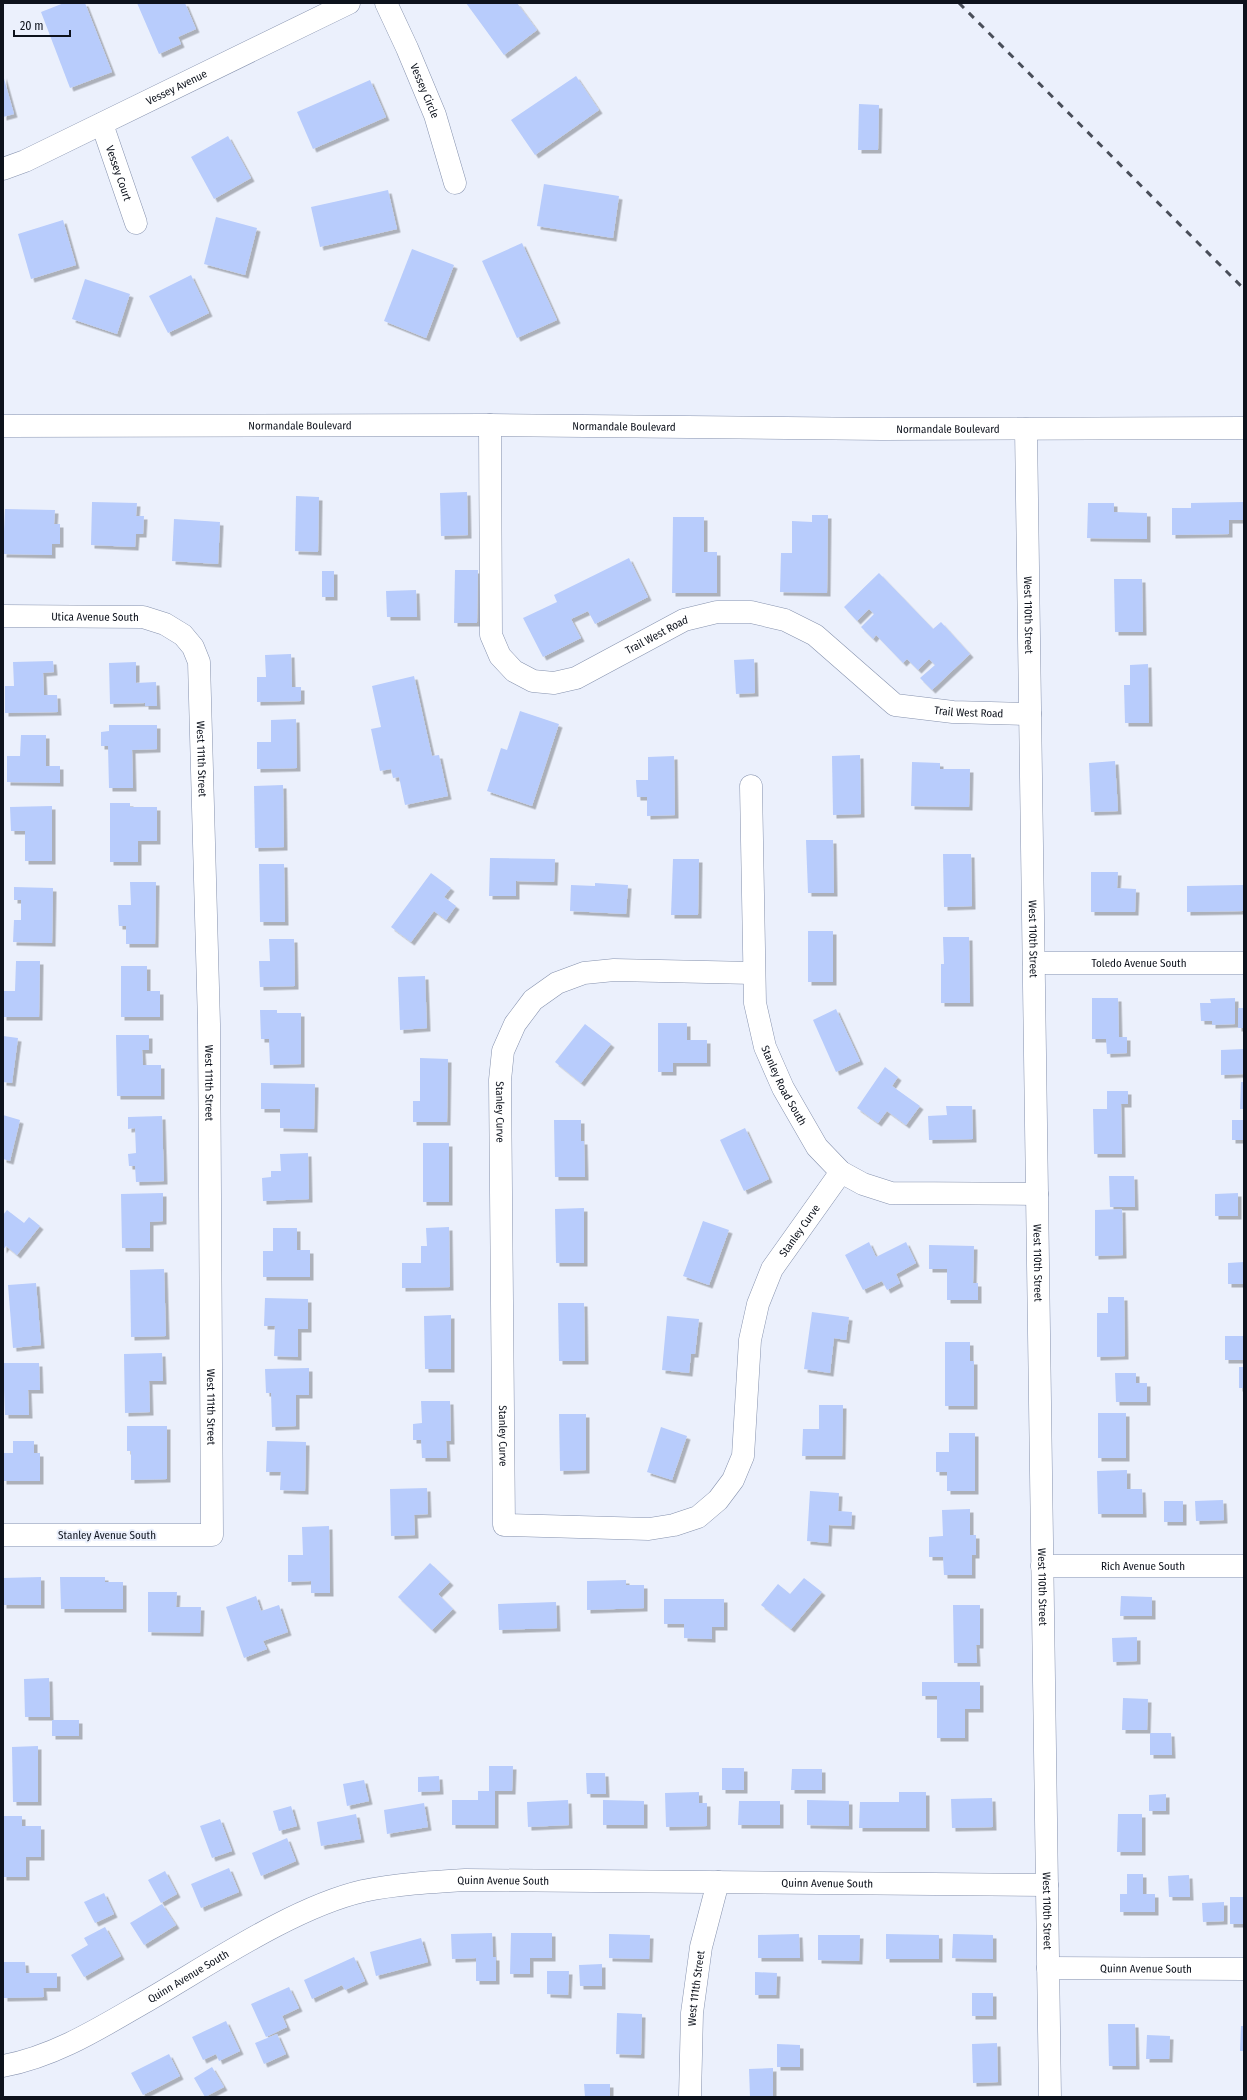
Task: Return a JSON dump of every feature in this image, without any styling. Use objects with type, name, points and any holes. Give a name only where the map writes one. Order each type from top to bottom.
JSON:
[{"type":"street","name":"Vessey Avenue","points":[[3,169],[25,161],[349,3]]},
{"type":"street","name":"Vessey Circle","points":[[386,3],[407,48],[434,115],[455,183]]},
{"type":"street","name":"Vessey Court","points":[[102,124],[136,223]]},
{"type":"street","name":"Normandale Boulevard","points":[[3,426],[490,426],[1026,429],[1244,428]]},
{"type":"street","name":"Trail West Road","points":[[490,426],[491,635],[500,656],[514,671],[527,678],[533,681],[554,683],[576,678],[684,620],[717,612],[751,612],[785,620],[815,635],[895,705],[953,712],[1030,714]]},
{"type":"street","name":"West 110th Street","points":[[1026,429],[1050,2097]]},
{"type":"street","name":"Utica Avenue South","points":[[3,616],[143,617],[165,624],[183,635]]},
{"type":"street","name":"West 111th Street","points":[[183,635],[193,647],[199,662],[200,676],[209,1024],[212,1536]]},
{"type":"street","name":"Stanley Road South","points":[[751,786],[755,1003],[768,1054],[783,1088],[817,1147],[842,1172],[863,1184],[891,1193],[1037,1194]]},
{"type":"street","name":"Toledo Avenue South","points":[[1034,963],[1244,963]]},
{"type":"street","name":"Stanley Curve","points":[[754,973],[614,970],[584,973],[557,983],[533,1000],[515,1024],[503,1051],[500,1080],[504,1525],[649,1529],[674,1525],[698,1517],[718,1500],[733,1480],[743,1456],[749,1347],[758,1304],[772,1269],[842,1172]]},
{"type":"street","name":"Stanley Avenue South","points":[[3,1536],[212,1536]]},
{"type":"street","name":"Rich Avenue South","points":[[1042,1566],[1244,1566]]},
{"type":"street","name":"Quinn Avenue South","points":[[3,2066],[49,2054],[81,2039],[265,1932],[312,1909],[362,1892],[413,1883],[465,1880],[1047,1885]]},
{"type":"street","name":"West 111th Street","points":[[690,2097],[692,2013],[701,1947],[718,1882]]},
{"type":"street","name":"Quinn Avenue South","points":[[1048,1968],[1244,1969]]},
{"type":"building","points":[[64,3],[85,3],[112,72],[70,88],[41,12]]},
{"type":"building","points":[[137,3],[185,3],[196,29],[178,37],[181,44],[159,54]]},
{"type":"building","points":[[466,3],[517,3],[537,30],[504,55]]},
{"type":"building","points":[[3,75],[14,114],[3,117]]},
{"type":"building","points":[[576,76],[599,110],[535,155],[511,120]]},
{"type":"building","points":[[370,80],[386,117],[313,149],[297,112]]},
{"type":"building","points":[[859,104],[879,105],[878,150],[858,150]]},
{"type":"building","points":[[228,136],[251,178],[214,199],[191,157]]},
{"type":"building","points":[[544,184],[619,196],[613,238],[537,226]]},
{"type":"building","points":[[388,190],[397,229],[320,247],[311,207]]},
{"type":"building","points":[[216,217],[257,228],[245,275],[204,264]]},
{"type":"building","points":[[63,220],[76,265],[31,279],[18,234]]},
{"type":"building","points":[[522,243],[557,320],[517,338],[482,261]]},
{"type":"building","points":[[412,249],[454,265],[426,338],[384,321]]},
{"type":"building","points":[[191,275],[209,313],[168,333],[149,296]]},
{"type":"building","points":[[85,279],[130,294],[117,334],[72,319]]},
{"type":"building","points":[[467,492],[468,535],[441,536],[440,493]]},
{"type":"building","points":[[296,496],[319,497],[318,552],[295,551]]},
{"type":"building","points":[[92,502],[137,503],[136,516],[144,516],[143,534],[136,534],[135,547],[91,545]]},
{"type":"building","points":[[1244,502],[1244,520],[1229,520],[1229,534],[1172,535],[1172,508],[1191,508],[1191,503]]},
{"type":"building","points":[[1088,503],[1114,503],[1114,512],[1147,513],[1147,539],[1087,538]]},
{"type":"building","points":[[5,509],[55,510],[54,524],[60,524],[60,544],[52,544],[52,555],[3,554]]},
{"type":"building","points":[[812,515],[828,515],[827,593],[780,592],[781,553],[792,553],[792,521],[812,522]]},
{"type":"building","points":[[673,517],[704,517],[704,552],[717,552],[717,593],[672,593]]},
{"type":"building","points":[[174,519],[220,522],[218,564],[172,561]]},
{"type":"building","points":[[629,558],[648,597],[595,624],[588,611],[571,619],[581,638],[543,657],[523,618],[557,602],[554,595]]},
{"type":"building","points":[[455,570],[478,570],[477,623],[454,623]]},
{"type":"building","points":[[322,571],[334,571],[334,597],[322,597]]},
{"type":"building","points":[[879,573],[933,629],[941,622],[970,654],[932,690],[920,678],[935,665],[929,659],[918,670],[907,659],[903,663],[876,635],[873,639],[861,627],[874,614],[869,609],[857,621],[844,607]]},
{"type":"building","points":[[1114,579],[1142,579],[1143,632],[1115,632]]},
{"type":"building","points":[[416,590],[417,617],[387,617],[386,591]]},
{"type":"building","points":[[291,654],[292,687],[301,687],[301,701],[257,702],[257,677],[266,677],[265,655]]},
{"type":"building","points":[[754,659],[755,693],[736,694],[734,660]]},
{"type":"building","points":[[53,661],[54,672],[43,673],[44,695],[57,695],[58,712],[5,713],[5,686],[14,686],[13,662]]},
{"type":"building","points":[[136,662],[136,683],[156,682],[157,706],[145,706],[145,703],[110,704],[109,663]]},
{"type":"building","points":[[1148,664],[1149,723],[1125,723],[1124,685],[1130,685],[1130,665]]},
{"type":"building","points":[[414,676],[432,756],[439,755],[448,796],[405,805],[399,777],[393,778],[391,769],[380,771],[371,729],[381,727],[372,686]]},
{"type":"building","points":[[520,711],[559,724],[532,806],[487,791],[501,748],[507,750]]},
{"type":"building","points":[[296,719],[297,768],[257,769],[257,742],[271,742],[271,720]]},
{"type":"building","points":[[109,725],[157,725],[157,749],[132,750],[133,788],[109,788],[108,746],[101,746],[101,732],[109,731]]},
{"type":"building","points":[[21,735],[46,735],[46,766],[60,766],[60,783],[7,782],[7,756],[20,756]]},
{"type":"building","points":[[860,755],[861,814],[833,815],[832,756]]},
{"type":"building","points":[[674,756],[675,815],[647,816],[647,797],[637,797],[636,780],[648,780],[648,757]]},
{"type":"building","points":[[1115,761],[1118,811],[1091,812],[1089,763]]},
{"type":"building","points":[[912,762],[940,763],[940,769],[970,769],[969,807],[911,806]]},
{"type":"building","points":[[283,785],[284,847],[255,848],[254,786]]},
{"type":"building","points":[[110,803],[130,803],[130,807],[157,807],[157,841],[138,841],[138,862],[110,862]]},
{"type":"building","points":[[52,806],[52,861],[25,861],[25,831],[11,831],[10,807]]},
{"type":"building","points":[[806,840],[833,840],[834,893],[808,893]]},
{"type":"building","points":[[943,854],[971,854],[972,906],[944,907]]},
{"type":"building","points":[[490,858],[555,859],[554,882],[516,881],[516,896],[489,896]]},
{"type":"building","points":[[673,859],[699,859],[698,915],[671,915]]},
{"type":"building","points":[[259,864],[284,864],[285,922],[260,922]]},
{"type":"building","points":[[1091,872],[1118,872],[1117,888],[1136,889],[1135,912],[1091,912]]},
{"type":"building","points":[[431,873],[451,888],[444,897],[456,906],[446,920],[434,911],[411,942],[391,927]]},
{"type":"building","points":[[130,882],[156,882],[155,944],[126,944],[126,926],[119,926],[118,905],[131,905]]},
{"type":"building","points":[[595,883],[628,885],[626,914],[570,911],[571,885],[595,886]]},
{"type":"building","points":[[1243,885],[1243,911],[1187,912],[1187,886]]},
{"type":"building","points":[[14,887],[53,888],[52,943],[13,942],[14,920],[21,920],[21,900],[14,900]]},
{"type":"building","points":[[808,931],[833,931],[833,982],[808,982]]},
{"type":"building","points":[[943,937],[969,937],[970,1003],[941,1003],[941,964],[944,964]]},
{"type":"building","points":[[269,939],[294,939],[295,986],[260,987],[259,961],[270,961]]},
{"type":"building","points":[[16,961],[40,961],[39,1017],[3,1017],[3,991],[15,991]]},
{"type":"building","points":[[121,966],[147,966],[147,991],[160,991],[160,1017],[121,1017]]},
{"type":"building","points":[[425,976],[427,1028],[400,1030],[398,977]]},
{"type":"building","points":[[1092,998],[1118,998],[1119,1037],[1127,1037],[1127,1053],[1107,1054],[1106,1039],[1092,1039]]},
{"type":"building","points":[[1235,998],[1235,1024],[1212,1025],[1212,1021],[1201,1021],[1200,1003],[1211,1003],[1210,999]]},
{"type":"building","points":[[1238,1008],[1244,1008],[1244,1028],[1238,1028]]},
{"type":"building","points":[[836,1009],[860,1061],[836,1072],[813,1020]]},
{"type":"building","points":[[260,1010],[277,1010],[277,1013],[301,1013],[301,1064],[270,1065],[269,1039],[261,1039]]},
{"type":"building","points":[[658,1023],[687,1023],[687,1040],[707,1040],[707,1063],[673,1063],[673,1072],[658,1072]]},
{"type":"building","points":[[585,1024],[611,1044],[581,1083],[555,1062]]},
{"type":"building","points":[[116,1035],[149,1035],[149,1050],[142,1050],[143,1065],[161,1065],[161,1096],[117,1096]]},
{"type":"building","points":[[3,1036],[18,1038],[12,1083],[3,1082]]},
{"type":"building","points":[[1244,1049],[1244,1074],[1221,1075],[1221,1050]]},
{"type":"building","points":[[420,1058],[448,1059],[447,1122],[413,1122],[413,1101],[420,1101]]},
{"type":"building","points":[[885,1067],[898,1077],[892,1086],[920,1106],[906,1125],[887,1111],[878,1123],[857,1108]]},
{"type":"building","points":[[1241,1082],[1244,1082],[1244,1109],[1240,1109]]},
{"type":"building","points":[[261,1083],[315,1084],[314,1129],[280,1128],[280,1109],[261,1109]]},
{"type":"building","points":[[1107,1091],[1128,1091],[1128,1104],[1121,1104],[1122,1154],[1094,1154],[1093,1109],[1107,1109]]},
{"type":"building","points":[[946,1106],[972,1106],[973,1139],[929,1140],[928,1116],[947,1115]]},
{"type":"building","points":[[3,1115],[20,1120],[10,1161],[3,1159]]},
{"type":"building","points":[[162,1116],[164,1181],[136,1182],[135,1166],[129,1166],[128,1154],[136,1153],[135,1128],[128,1129],[128,1117]]},
{"type":"building","points":[[554,1120],[581,1120],[581,1141],[584,1141],[585,1177],[555,1177]]},
{"type":"building","points":[[1232,1120],[1244,1120],[1244,1140],[1232,1140]]},
{"type":"building","points":[[745,1128],[769,1179],[744,1191],[720,1140]]},
{"type":"building","points":[[423,1143],[449,1143],[449,1202],[423,1202]]},
{"type":"building","points":[[308,1153],[309,1199],[263,1201],[262,1178],[271,1177],[271,1171],[281,1171],[280,1154]]},
{"type":"building","points":[[1109,1176],[1134,1176],[1135,1207],[1110,1207]]},
{"type":"building","points":[[163,1193],[163,1221],[150,1222],[150,1248],[122,1248],[121,1194]]},
{"type":"building","points":[[1238,1193],[1238,1216],[1215,1216],[1215,1194]]},
{"type":"building","points":[[584,1208],[584,1263],[556,1263],[555,1209]]},
{"type":"building","points":[[1122,1209],[1123,1255],[1095,1256],[1095,1210]]},
{"type":"building","points":[[7,1210],[24,1223],[29,1217],[40,1226],[17,1255],[6,1246],[3,1250],[3,1215]]},
{"type":"building","points":[[703,1221],[729,1230],[709,1285],[683,1276]]},
{"type":"building","points":[[449,1227],[450,1287],[402,1288],[402,1263],[421,1263],[421,1246],[427,1246],[426,1228]]},
{"type":"building","points":[[273,1228],[297,1228],[297,1250],[310,1250],[310,1277],[263,1277],[263,1251],[273,1251]]},
{"type":"building","points":[[869,1242],[876,1257],[906,1242],[916,1263],[896,1274],[900,1283],[887,1290],[882,1281],[863,1290],[845,1255]]},
{"type":"building","points":[[929,1245],[974,1246],[973,1283],[978,1283],[978,1300],[947,1300],[947,1269],[929,1269]]},
{"type":"building","points":[[1244,1262],[1244,1284],[1228,1284],[1228,1263]]},
{"type":"building","points":[[164,1269],[166,1336],[131,1337],[130,1270]]},
{"type":"building","points":[[36,1283],[41,1345],[13,1348],[8,1285]]},
{"type":"building","points":[[1108,1297],[1124,1297],[1125,1356],[1097,1357],[1097,1313],[1108,1313]]},
{"type":"building","points":[[265,1298],[308,1299],[308,1329],[298,1329],[298,1357],[274,1356],[275,1326],[264,1326]]},
{"type":"building","points":[[558,1303],[584,1303],[585,1361],[559,1361]]},
{"type":"building","points":[[812,1312],[849,1317],[846,1340],[834,1338],[830,1373],[804,1369]]},
{"type":"building","points":[[451,1315],[451,1369],[425,1369],[424,1316]]},
{"type":"building","points":[[667,1316],[699,1319],[695,1354],[691,1354],[689,1373],[662,1370]]},
{"type":"building","points":[[1225,1336],[1244,1336],[1244,1360],[1225,1360]]},
{"type":"building","points":[[945,1342],[970,1342],[970,1361],[974,1361],[974,1406],[945,1406]]},
{"type":"building","points":[[162,1353],[163,1381],[149,1381],[150,1412],[125,1413],[124,1354]]},
{"type":"building","points":[[3,1363],[39,1363],[40,1390],[28,1390],[29,1415],[5,1415]]},
{"type":"building","points":[[1239,1367],[1244,1367],[1244,1388],[1239,1388]]},
{"type":"building","points":[[309,1368],[309,1395],[296,1395],[296,1426],[272,1427],[271,1393],[266,1393],[265,1369]]},
{"type":"building","points":[[1115,1373],[1136,1373],[1136,1383],[1147,1383],[1147,1402],[1116,1402]]},
{"type":"building","points":[[421,1401],[450,1401],[451,1441],[446,1441],[447,1458],[422,1458],[421,1440],[413,1440],[413,1424],[422,1423]]},
{"type":"building","points":[[819,1405],[843,1405],[842,1456],[802,1456],[803,1429],[819,1429]]},
{"type":"building","points":[[1098,1413],[1126,1413],[1126,1458],[1098,1458]]},
{"type":"building","points":[[559,1414],[586,1414],[586,1470],[560,1471]]},
{"type":"building","points":[[127,1426],[167,1426],[167,1479],[131,1480],[131,1451],[127,1451]]},
{"type":"building","points":[[661,1427],[687,1436],[672,1480],[647,1472]]},
{"type":"building","points":[[949,1433],[975,1433],[975,1491],[947,1491],[947,1472],[936,1472],[936,1452],[949,1452]]},
{"type":"building","points":[[13,1441],[34,1441],[34,1453],[40,1453],[40,1481],[3,1481],[3,1453],[13,1453]]},
{"type":"building","points":[[267,1441],[306,1442],[305,1491],[280,1490],[281,1472],[266,1472]]},
{"type":"building","points":[[1127,1470],[1127,1489],[1142,1489],[1143,1514],[1098,1514],[1097,1471]]},
{"type":"building","points":[[427,1488],[428,1514],[414,1515],[415,1535],[391,1536],[390,1489]]},
{"type":"building","points":[[810,1491],[839,1493],[838,1511],[852,1512],[851,1526],[829,1525],[828,1543],[807,1541]]},
{"type":"building","points":[[1223,1500],[1224,1520],[1196,1521],[1195,1501]]},
{"type":"building","points":[[1164,1501],[1183,1501],[1183,1522],[1164,1522]]},
{"type":"building","points":[[970,1509],[970,1535],[976,1535],[976,1555],[972,1555],[972,1575],[944,1575],[943,1557],[929,1557],[929,1537],[943,1536],[942,1510]]},
{"type":"building","points":[[329,1526],[330,1593],[311,1593],[311,1581],[288,1582],[288,1555],[303,1555],[302,1527]]},
{"type":"building","points":[[430,1563],[450,1582],[438,1594],[453,1609],[432,1630],[398,1597]]},
{"type":"building","points":[[41,1577],[41,1605],[3,1605],[3,1578]]},
{"type":"building","points":[[60,1577],[105,1577],[105,1582],[123,1582],[123,1609],[61,1609]]},
{"type":"building","points":[[804,1578],[822,1592],[791,1629],[761,1605],[778,1584],[790,1594]]},
{"type":"building","points":[[626,1580],[626,1585],[644,1585],[644,1608],[587,1610],[587,1581]]},
{"type":"building","points":[[148,1592],[177,1592],[176,1607],[201,1607],[200,1633],[148,1632]]},
{"type":"building","points":[[256,1596],[261,1611],[279,1605],[288,1632],[263,1641],[267,1649],[244,1658],[226,1607]]},
{"type":"building","points":[[1121,1596],[1152,1597],[1152,1616],[1120,1616]]},
{"type":"building","points":[[664,1599],[724,1599],[724,1627],[712,1627],[712,1639],[684,1638],[684,1624],[664,1624]]},
{"type":"building","points":[[556,1602],[557,1628],[499,1630],[498,1604]]},
{"type":"building","points":[[953,1605],[980,1605],[980,1645],[976,1645],[977,1663],[954,1663]]},
{"type":"building","points":[[1137,1637],[1137,1661],[1113,1662],[1112,1638]]},
{"type":"building","points":[[49,1678],[50,1717],[25,1717],[24,1679]]},
{"type":"building","points":[[922,1682],[980,1682],[980,1709],[965,1709],[965,1738],[937,1738],[937,1696],[922,1696]]},
{"type":"building","points":[[1123,1698],[1148,1699],[1147,1730],[1122,1730]]},
{"type":"building","points":[[52,1720],[79,1720],[79,1736],[52,1736]]},
{"type":"building","points":[[1150,1733],[1171,1733],[1172,1755],[1150,1755]]},
{"type":"building","points":[[38,1746],[38,1802],[13,1802],[12,1747]]},
{"type":"building","points":[[489,1766],[513,1766],[512,1791],[495,1791],[495,1825],[452,1825],[452,1800],[478,1800],[478,1791],[489,1791]]},
{"type":"building","points":[[722,1768],[744,1768],[744,1790],[722,1790]]},
{"type":"building","points":[[792,1769],[822,1769],[822,1790],[791,1790]]},
{"type":"building","points":[[586,1773],[605,1773],[606,1794],[587,1794]]},
{"type":"building","points":[[439,1776],[440,1791],[418,1792],[418,1777]]},
{"type":"building","points":[[364,1780],[369,1801],[347,1806],[343,1784]]},
{"type":"building","points":[[699,1792],[699,1803],[707,1803],[707,1826],[666,1827],[665,1793]]},
{"type":"building","points":[[899,1792],[926,1792],[926,1828],[859,1828],[860,1802],[899,1802]]},
{"type":"building","points":[[1166,1794],[1166,1811],[1149,1811],[1149,1795]]},
{"type":"building","points":[[992,1798],[993,1827],[952,1828],[951,1799]]},
{"type":"building","points":[[568,1800],[569,1825],[528,1827],[527,1802]]},
{"type":"building","points":[[603,1800],[644,1801],[644,1825],[603,1825]]},
{"type":"building","points":[[807,1800],[849,1801],[849,1826],[807,1825]]},
{"type":"building","points":[[739,1801],[780,1801],[780,1825],[738,1825]]},
{"type":"building","points":[[424,1803],[428,1827],[387,1834],[384,1810]]},
{"type":"building","points":[[291,1806],[297,1826],[279,1831],[273,1811]]},
{"type":"building","points":[[356,1814],[361,1839],[321,1846],[317,1822]]},
{"type":"building","points":[[1118,1814],[1142,1814],[1142,1852],[1117,1852]]},
{"type":"building","points":[[3,1816],[22,1816],[22,1826],[41,1826],[41,1857],[26,1857],[26,1877],[3,1877]]},
{"type":"building","points":[[220,1819],[232,1851],[212,1858],[200,1826]]},
{"type":"building","points":[[287,1838],[296,1861],[261,1876],[252,1853]]},
{"type":"building","points":[[229,1868],[239,1892],[201,1908],[191,1884]]},
{"type":"building","points":[[165,1871],[177,1894],[161,1903],[148,1880]]},
{"type":"building","points":[[1127,1874],[1143,1874],[1143,1894],[1155,1894],[1155,1912],[1120,1912],[1120,1894],[1127,1894]]},
{"type":"building","points":[[1189,1875],[1190,1897],[1169,1897],[1168,1876]]},
{"type":"building","points":[[104,1893],[114,1914],[95,1923],[84,1902]]},
{"type":"building","points":[[1230,1897],[1244,1897],[1244,1924],[1230,1924]]},
{"type":"building","points":[[1224,1902],[1224,1921],[1203,1922],[1202,1903]]},
{"type":"building","points":[[162,1904],[176,1925],[144,1945],[130,1923]]},
{"type":"building","points":[[105,1927],[121,1956],[84,1977],[71,1955],[88,1945],[84,1938]]},
{"type":"building","points":[[492,1933],[493,1957],[496,1957],[496,1981],[476,1981],[476,1958],[452,1959],[451,1934]]},
{"type":"building","points":[[511,1933],[552,1933],[552,1958],[530,1958],[530,1974],[510,1974]]},
{"type":"building","points":[[609,1934],[650,1935],[649,1959],[609,1958]]},
{"type":"building","points":[[799,1934],[800,1958],[758,1958],[758,1935]]},
{"type":"building","points":[[886,1934],[939,1935],[939,1959],[886,1959]]},
{"type":"building","points":[[953,1934],[993,1935],[993,1959],[952,1958]]},
{"type":"building","points":[[818,1935],[860,1935],[859,1961],[818,1960]]},
{"type":"building","points":[[421,1938],[428,1962],[376,1976],[370,1952]]},
{"type":"building","points":[[354,1957],[365,1981],[345,1990],[342,1985],[312,1999],[304,1980]]},
{"type":"building","points":[[3,1962],[25,1962],[26,1973],[57,1973],[57,1988],[43,1988],[44,1997],[4,1998]]},
{"type":"building","points":[[602,1964],[602,1986],[580,1986],[579,1965]]},
{"type":"building","points":[[547,1971],[569,1971],[568,1995],[547,1994]]},
{"type":"building","points":[[755,1972],[777,1973],[776,1995],[755,1995]]},
{"type":"building","points":[[289,1987],[299,2008],[282,2016],[287,2027],[266,2037],[251,2004]]},
{"type":"building","points":[[972,1993],[993,1993],[993,2016],[972,2016]]},
{"type":"building","points":[[617,2013],[642,2014],[641,2055],[616,2054]]},
{"type":"building","points":[[226,2021],[240,2051],[219,2061],[216,2054],[203,2060],[192,2037]]},
{"type":"building","points":[[1108,2024],[1135,2024],[1136,2066],[1109,2066]]},
{"type":"building","points":[[1241,2026],[1244,2026],[1244,2051],[1240,2051]]},
{"type":"building","points":[[277,2034],[286,2054],[264,2064],[255,2043]]},
{"type":"building","points":[[1147,2035],[1170,2036],[1169,2059],[1146,2059]]},
{"type":"building","points":[[997,2043],[998,2082],[973,2083],[972,2044]]},
{"type":"building","points":[[777,2044],[800,2045],[800,2067],[777,2067]]},
{"type":"building","points":[[169,2054],[180,2076],[143,2095],[131,2073]]},
{"type":"building","points":[[212,2067],[224,2087],[205,2097],[194,2078]]},
{"type":"building","points":[[773,2068],[773,2097],[750,2097],[749,2069]]},
{"type":"building","points":[[584,2084],[610,2084],[610,2097],[585,2097]]},
{"type":"railway","points":[[959,3],[1244,289]]}]
